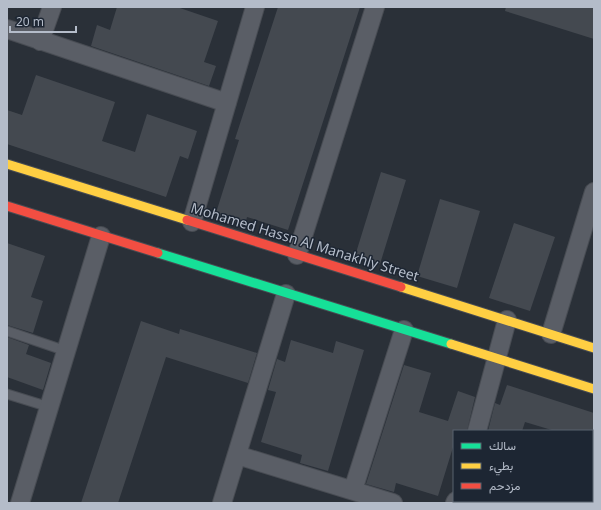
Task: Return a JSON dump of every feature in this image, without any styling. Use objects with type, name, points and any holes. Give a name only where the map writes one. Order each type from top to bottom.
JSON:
[{"type":"street","points":[[40,41],[52,7]]},
{"type":"street","points":[[192,222],[255,7]]},
{"type":"street","points":[[297,255],[375,7]]},
{"type":"street","points":[[7,29],[227,103]]},
{"type":"street","name":"Mohamed Hassn Al Manakhly Street","points":[[7,164],[594,348]]},
{"type":"street","points":[[551,334],[590,219],[594,192]]},
{"type":"street","points":[[7,206],[594,389]]},
{"type":"street","points":[[20,503],[101,236]]},
{"type":"street","points":[[224,502],[286,294]]},
{"type":"street","points":[[477,430],[507,320]]},
{"type":"street","points":[[353,490],[404,330]]},
{"type":"street","points":[[237,455],[393,503]]},
{"type":"lane","points":[[7,331],[66,351]]},
{"type":"lane","points":[[7,394],[49,407]]},
{"type":"building","points":[[117,7],[177,7],[218,21],[204,62],[216,66],[209,86],[91,46],[97,25],[110,30]]},
{"type":"building","points":[[278,7],[360,7],[288,230],[247,217],[245,225],[215,216],[239,140],[235,139]]},
{"type":"building","points":[[506,7],[594,7],[594,39],[505,11]]},
{"type":"building","points":[[36,75],[115,102],[102,141],[135,152],[147,114],[197,131],[188,159],[180,156],[166,197],[7,144],[7,110],[22,115]]},
{"type":"building","points":[[381,172],[406,180],[380,264],[355,256]]},
{"type":"building","points":[[440,199],[480,211],[457,288],[417,276]]},
{"type":"building","points":[[514,223],[555,237],[530,311],[489,298]]},
{"type":"building","points":[[7,243],[45,256],[31,297],[43,301],[33,333],[7,325]]},
{"type":"building","points":[[141,321],[179,334],[180,329],[257,353],[248,383],[166,357],[118,503],[81,503]]},
{"type":"building","points":[[7,337],[29,345],[26,354],[51,363],[43,390],[7,377]]},
{"type":"building","points":[[291,340],[333,353],[336,341],[364,350],[328,471],[300,463],[302,455],[261,442],[276,392],[268,390],[277,359],[285,362]]},
{"type":"building","points":[[404,365],[431,373],[419,412],[448,421],[458,391],[475,397],[467,430],[453,430],[453,447],[438,496],[396,483],[394,492],[366,484]]},
{"type":"building","points":[[507,385],[594,413],[594,431],[552,430],[525,422],[522,430],[488,430],[495,403],[500,405]]},
{"type":"traffic: fast","points":[[158,253],[451,344]]},
{"type":"traffic: slow","points":[[7,164],[187,220]]},
{"type":"traffic: slow","points":[[401,287],[594,348]]},
{"type":"traffic: slow","points":[[451,344],[594,389]]},
{"type":"traffic: jam","points":[[7,206],[158,253]]},
{"type":"traffic: jam","points":[[187,220],[401,287]]}]
